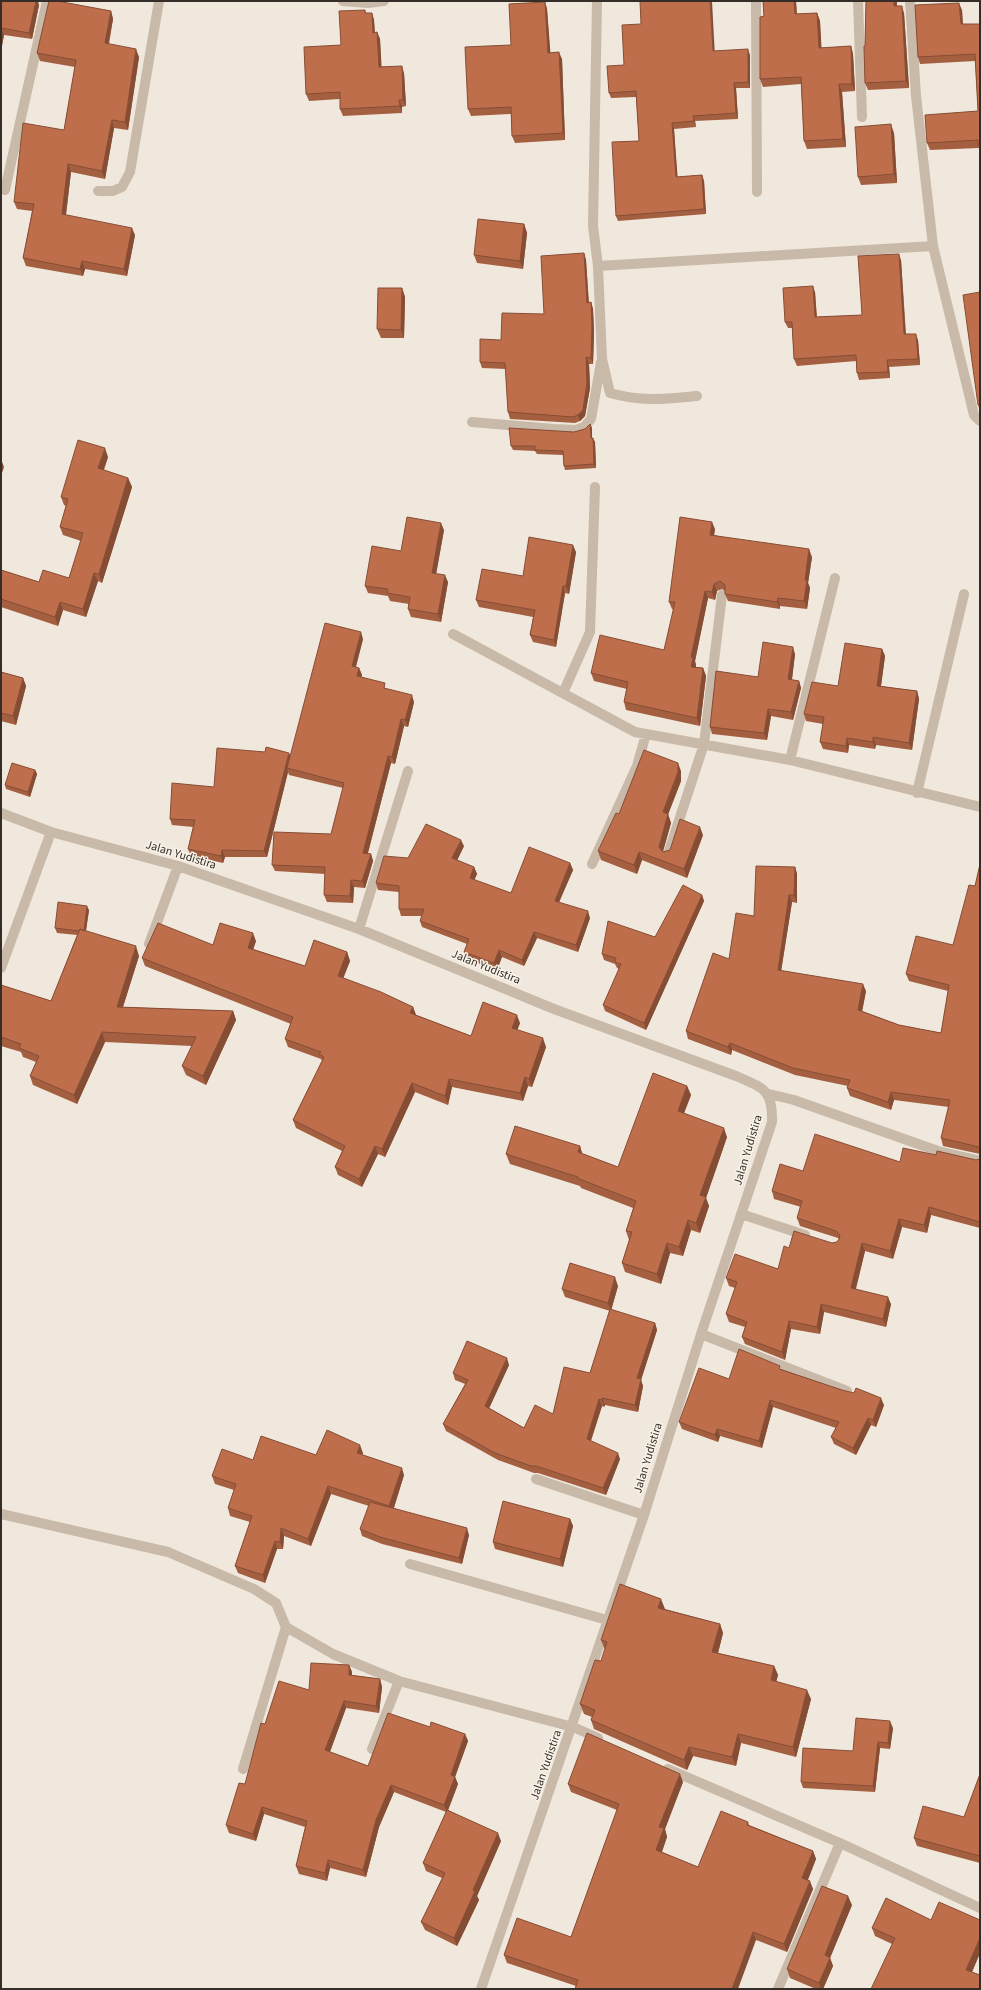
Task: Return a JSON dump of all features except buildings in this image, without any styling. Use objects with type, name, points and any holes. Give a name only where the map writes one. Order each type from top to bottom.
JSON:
[{"type":"street","points":[[5,190],[47,1]]},
{"type":"street","points":[[98,191],[113,191],[122,188],[130,172],[159,1]]},
{"type":"street","points":[[343,1],[384,1]]},
{"type":"street","points":[[598,1],[592,196],[593,226],[598,266],[602,359],[610,393],[633,399],[697,396]]},
{"type":"street","points":[[756,1],[757,192]]},
{"type":"street","points":[[858,1],[862,117]]},
{"type":"street","points":[[910,1],[916,96],[933,246],[974,415],[980,421]]},
{"type":"street","points":[[598,266],[933,246]]},
{"type":"street","points":[[472,422],[554,430],[576,430],[584,427],[591,419],[602,359]]},
{"type":"street","points":[[563,693],[590,632],[595,487]]},
{"type":"street","points":[[790,760],[835,578]]},
{"type":"street","points":[[917,793],[964,594]]},
{"type":"street","points":[[668,854],[704,744],[722,595]]},
{"type":"street","points":[[453,634],[636,732],[790,760],[917,793],[980,807]]},
{"type":"street","points":[[592,864],[637,766],[646,734]]},
{"type":"street","points":[[359,929],[408,771]]},
{"type":"street","name":"Jalan Yudistira","points":[[1,813],[50,832],[178,866],[359,929],[562,1011],[736,1076],[757,1085],[769,1094],[772,1107],[772,1122],[700,1334],[644,1515],[607,1620],[573,1727],[481,1989]]},
{"type":"street","points":[[1,968],[50,832]]},
{"type":"street","points":[[149,944],[178,866]]},
{"type":"street","points":[[769,1094],[794,1100],[938,1151],[980,1161]]},
{"type":"street","points":[[741,1214],[813,1237]]},
{"type":"street","points":[[700,1334],[847,1391]]},
{"type":"street","points":[[536,1479],[644,1515]]},
{"type":"street","points":[[1,1514],[168,1552],[254,1589],[276,1603],[286,1627],[333,1654],[399,1681],[573,1727],[609,1743]]},
{"type":"street","points":[[410,1564],[607,1620]]},
{"type":"street","points":[[243,1768],[286,1627]]},
{"type":"street","points":[[372,1749],[399,1681]]},
{"type":"street","points":[[660,1766],[840,1843],[980,1908]]},
{"type":"street","points":[[778,1989],[840,1843]]}]
